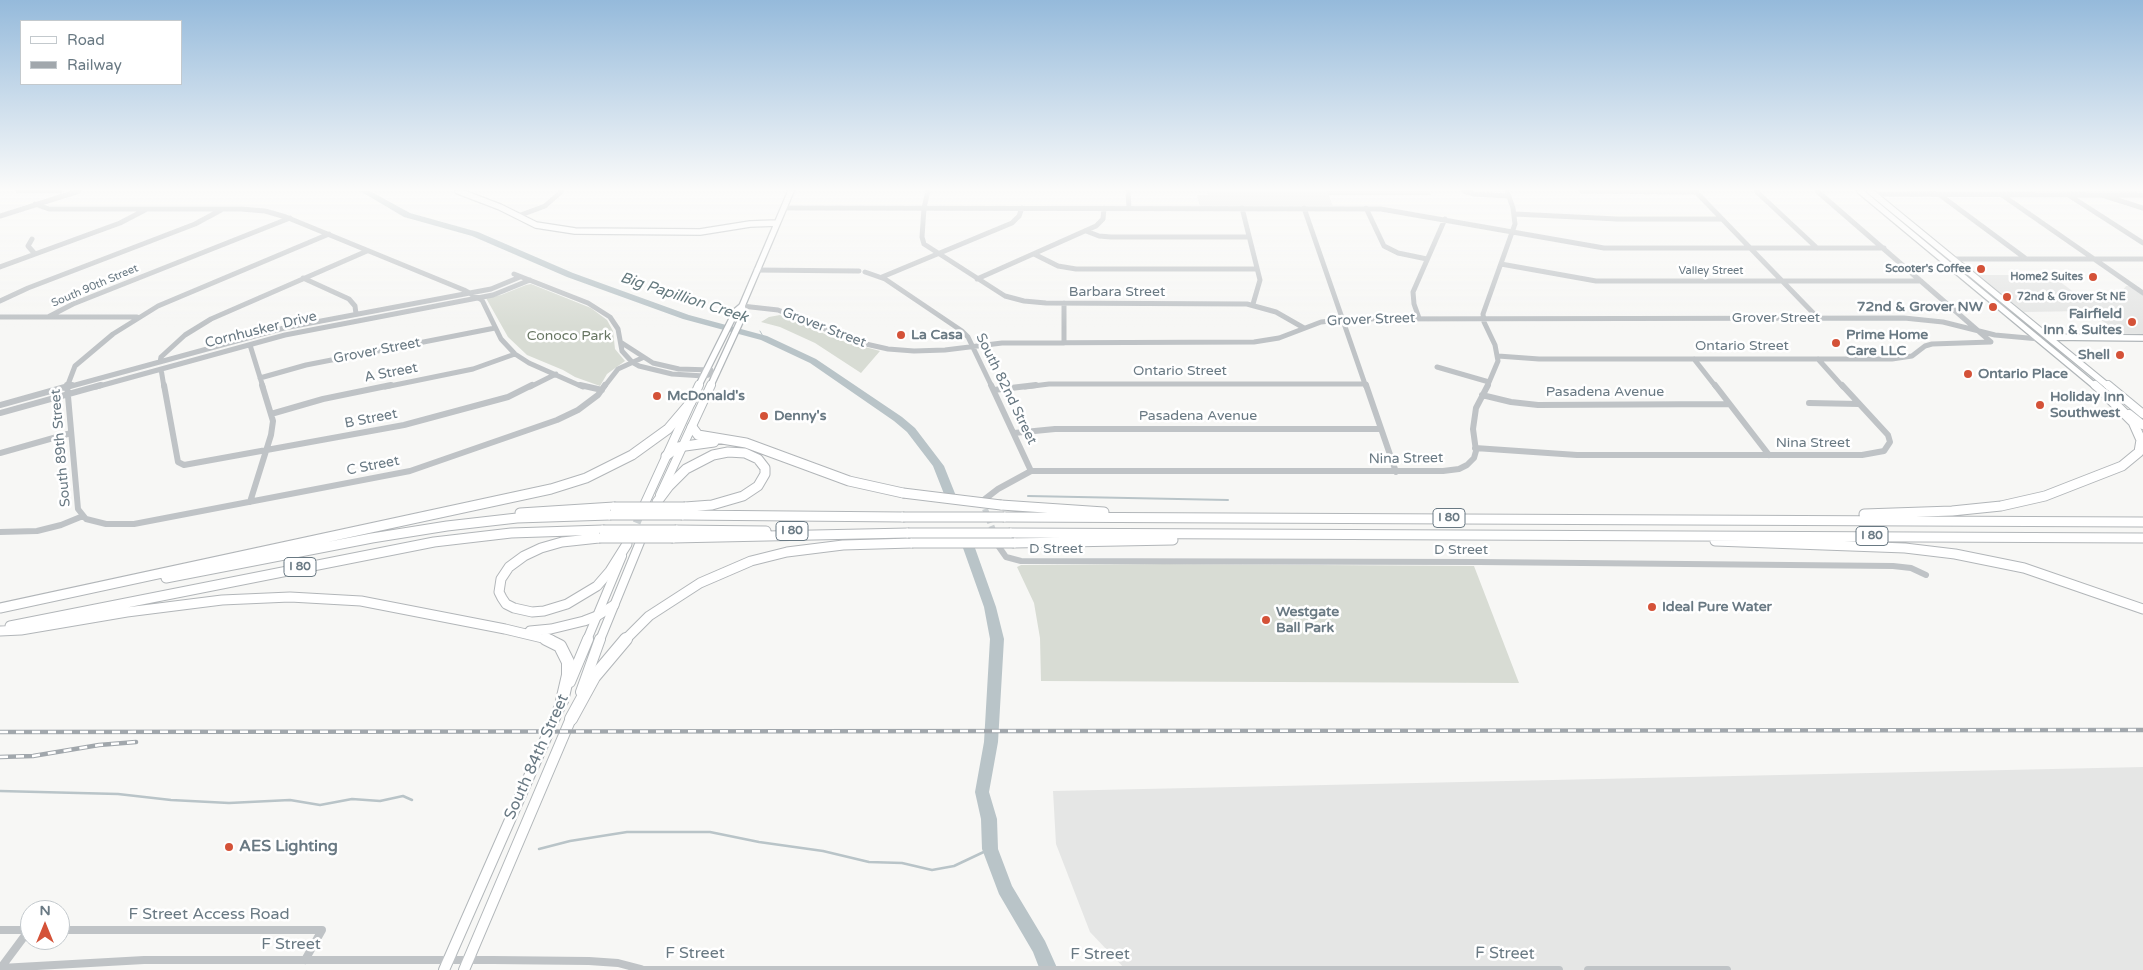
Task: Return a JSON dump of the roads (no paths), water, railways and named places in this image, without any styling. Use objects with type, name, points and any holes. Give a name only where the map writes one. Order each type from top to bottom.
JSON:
[{"type":"highway","points":[[1643,518],[1952,511],[1992,507],[2038,498],[2122,466],[2139,452],[2142,440],[2136,426],[2107,396]]},
{"type":"highway","points":[[0,609],[508,500],[551,489],[586,478],[632,455],[668,429],[691,402]]},
{"type":"highway","points":[[692,427],[698,434],[736,440],[849,481],[945,500],[1055,510],[1254,518]]},
{"type":"highway","points":[[666,456],[674,449],[683,446],[717,442],[756,447]]},
{"type":"highway","points":[[656,503],[686,469],[713,455],[728,452],[745,453],[758,459],[765,468],[765,474],[758,486],[743,496],[683,511]]},
{"type":"highway","name":"I 80","points":[[0,609],[399,533],[500,520],[612,511],[1004,517],[2143,520]]},
{"type":"highway","name":"I 80","points":[[0,629],[416,545],[511,533],[1010,533],[2143,538]]},
{"type":"highway","points":[[601,534],[541,548],[524,556],[509,567],[501,579],[499,592],[506,604],[532,612],[550,610],[567,604],[597,586],[610,571],[628,543]]},
{"type":"highway","points":[[571,719],[594,677],[616,648],[649,616],[700,583],[751,561],[787,552],[843,545],[1086,543],[1335,535]]},
{"type":"highway","points":[[1600,536],[1887,548],[1937,552],[2024,568],[2143,609]]},
{"type":"highway","points":[[0,629],[21,630],[164,606],[222,600],[283,597],[326,598],[378,604],[543,637],[560,646],[567,657],[569,668],[562,701]]},
{"type":"highway","points":[[505,629],[528,631],[551,629],[597,616],[614,605]]},
{"type":"main road","points":[[656,503],[729,347],[756,270],[771,236]]},
{"type":"main road","points":[[1914,236],[2143,425]]},
{"type":"main road","points":[[1925,236],[2143,414]]},
{"type":"main road","points":[[1935,254],[1953,259]]},
{"type":"main road","points":[[645,503],[691,402],[736,312],[743,310]]},
{"type":"main road","name":"Grover Street","points":[[2037,337],[2143,338]]},
{"type":"main road","name":"South 84th Street","points":[[467,965],[571,719],[640,542]]},
{"type":"main road","name":"South 84th Street","points":[[446,965],[562,701],[628,543]]},
{"type":"street","points":[[0,267],[86,236]]},
{"type":"street","points":[[0,301],[28,288],[164,236]]},
{"type":"street","name":"South 90th Street","points":[[48,317],[73,304],[244,236]]},
{"type":"street","name":"South 89th Street","points":[[83,516],[78,509],[71,433],[67,387],[70,372],[113,334],[138,317],[185,294],[324,236]]},
{"type":"street","points":[[334,236],[478,298],[486,305],[501,339],[515,354],[584,387],[602,390]]},
{"type":"street","name":"Barbara Street","points":[[922,236],[922,241],[926,247],[999,293],[1013,298],[1037,303],[1252,304],[1276,312],[1304,328]]},
{"type":"street","points":[[882,277],[979,236]]},
{"type":"street","points":[[977,279],[1074,236]]},
{"type":"street","points":[[1102,236],[1249,237],[1260,284],[1252,304]]},
{"type":"street","points":[[1314,236],[1396,472]]},
{"type":"street","points":[[1379,236],[1384,246],[1398,253],[1427,259]]},
{"type":"street","points":[[1419,318],[1414,304],[1413,292],[1437,236]]},
{"type":"street","points":[[1475,448],[1473,419],[1482,395],[1496,368],[1498,356],[1483,318],[1511,236]]},
{"type":"street","points":[[1536,236],[1614,248],[1884,248]]},
{"type":"street","points":[[1739,236],[1818,318]]},
{"type":"street","points":[[1804,236],[1817,248]]},
{"type":"street","points":[[1870,236],[1991,342],[1983,343]]},
{"type":"street","points":[[1995,236],[2026,259]]},
{"type":"street","points":[[2062,236],[2143,293]]},
{"type":"street","points":[[32,239],[28,246],[36,254]]},
{"type":"street","points":[[160,362],[161,357],[198,326],[367,250]]},
{"type":"street","points":[[1034,254],[1053,264],[1070,268],[1257,269]]},
{"type":"street","points":[[1953,259],[2143,259]]},
{"type":"street","name":"Valley Street","points":[[1501,264],[1596,281],[1922,281]]},
{"type":"street","name":"South 82nd Street","points":[[756,270],[862,272],[882,277],[962,331],[973,346],[1030,472]]},
{"type":"street","name":"Cornhusker Drive","points":[[0,405],[284,328],[498,287],[517,275],[530,280]]},
{"type":"street","points":[[303,278],[349,299],[355,306],[356,314]]},
{"type":"street","points":[[530,280],[588,303],[604,312],[616,324],[622,343],[622,351],[632,362],[658,372],[706,372]]},
{"type":"street","name":"Cornhusker Drive","points":[[0,413],[300,331],[478,298],[504,292],[530,280]]},
{"type":"street","points":[[1064,303],[1064,342]]},
{"type":"street","name":"Grover Street","points":[[743,310],[778,310],[845,338],[875,347],[926,351],[1002,343],[1254,342],[1279,338],[1321,322],[1343,319],[1419,318],[1919,318],[1995,335],[2037,337]]},
{"type":"street","points":[[0,317],[138,317]]},
{"type":"street","name":"Grover Street","points":[[260,378],[306,365],[495,328]]},
{"type":"street","points":[[622,343],[642,358],[669,368],[717,373]]},
{"type":"street","name":"Ontario Street","points":[[1498,356],[1539,359],[1902,358],[1912,356],[1925,346],[1932,344],[1983,343]]},
{"type":"street","points":[[250,345],[271,414],[273,428],[250,502]]},
{"type":"street","name":"A Street","points":[[271,414],[323,400],[473,369],[515,354]]},
{"type":"street","name":"C Street","points":[[83,516],[100,523],[126,524],[410,471],[558,420],[585,405],[602,390],[615,372],[642,358]]},
{"type":"street","points":[[1694,359],[1769,456]]},
{"type":"street","points":[[1818,359],[1859,404]]},
{"type":"street","points":[[1437,367],[1489,382]]},
{"type":"street","name":"B Street","points":[[161,369],[178,462],[184,465],[404,425],[508,397],[556,374]]},
{"type":"street","name":"Ontario Street","points":[[994,390],[1049,384],[1366,384]]},
{"type":"street","name":"Pasadena Avenue","points":[[1482,395],[1511,402],[1538,405],[1729,404]]},
{"type":"street","points":[[1809,403],[1859,404]]},
{"type":"street","name":"Nina Street","points":[[1030,472],[1443,471],[1460,469],[1467,465],[1474,458],[1475,448],[1577,455],[1871,455],[1887,448],[1890,442],[1888,435],[1859,404]]},
{"type":"street","name":"Pasadena Avenue","points":[[1014,433],[1055,429],[1381,428]]},
{"type":"street","points":[[0,454],[71,433]]},
{"type":"street","points":[[985,499],[998,489],[1030,472]]},
{"type":"street","points":[[0,532],[37,531],[83,516]]},
{"type":"street","name":"D Street","points":[[1000,548],[1009,559],[1021,561],[1460,562],[1892,566],[1912,568],[1926,574]]},
{"type":"street","points":[[1,930],[20,930]]},
{"type":"street","name":"F Street Access Road","points":[[70,930],[322,930],[305,960]]},
{"type":"street","points":[[0,968],[20,942]]},
{"type":"street","name":"F Street","points":[[0,968],[144,960],[305,960],[446,965],[589,960],[618,963],[639,970],[1559,970]]},
{"type":"street","points":[[0,968],[35,970]]},
{"type":"street","points":[[1588,970],[1727,970]]},
{"type":"waterway","name":"Big Papillion Creek","points":[[480,236],[570,275],[686,317],[764,338],[813,361],[898,419],[911,430],[938,466],[950,496]]},
{"type":"waterway","name":"Big Papillion Creek","points":[[760,331],[764,338]]},
{"type":"waterway","points":[[1028,496],[1228,500]]},
{"type":"waterway","name":"Big Papillion Creek","points":[[953,504],[955,509]]},
{"type":"waterway","name":"Big Papillion Creek","points":[[969,548],[990,607],[997,639],[991,742],[982,792],[989,819],[990,849],[1005,889],[1039,947],[1049,970]]},
{"type":"waterway","points":[[0,791],[118,794],[171,800],[229,803],[290,800],[320,805],[352,799],[380,801],[403,796],[412,800]]},
{"type":"waterway","points":[[539,849],[570,841],[627,832],[710,832],[759,842],[823,851],[869,862],[902,863],[932,870],[954,866],[990,849]]},
{"type":"tunnel","points":[[985,509],[999,546]]},
{"type":"tunnel","points":[[632,534],[642,510]]},
{"type":"railway","points":[[0,732],[2143,730]]},
{"type":"railway","points":[[0,757],[33,756],[99,745],[136,742]]},
{"type":"place","name":"Scooter's Coffee","points":[[1981,269]]},
{"type":"place","name":"Home2 Suites","points":[[2093,277]]},
{"type":"place","name":"72nd & Grover St NE","points":[[2007,297]]},
{"type":"place","name":"72nd & Grover NW","points":[[1993,307]]},
{"type":"place","name":"Fairfield Inn & Suites","points":[[2132,322]]},
{"type":"place","name":"La Casa","points":[[901,335]]},
{"type":"place","name":"Prime Home Care LLC","points":[[1836,343]]},
{"type":"place","name":"Shell","points":[[2120,355]]},
{"type":"place","name":"Ontario Place","points":[[1968,374]]},
{"type":"place","name":"McDonald's","points":[[657,396]]},
{"type":"place","name":"Holiday Inn Southwest","points":[[2040,405]]},
{"type":"place","name":"Denny's","points":[[764,416]]},
{"type":"place","name":"Ideal Pure Water","points":[[1652,607]]},
{"type":"place","name":"Westgate Ball Park","points":[[1266,620]]},
{"type":"place","name":"AES Lighting","points":[[229,847]]},
{"type":"park label","name":"Conoco Park","points":[[569,336]]}]
